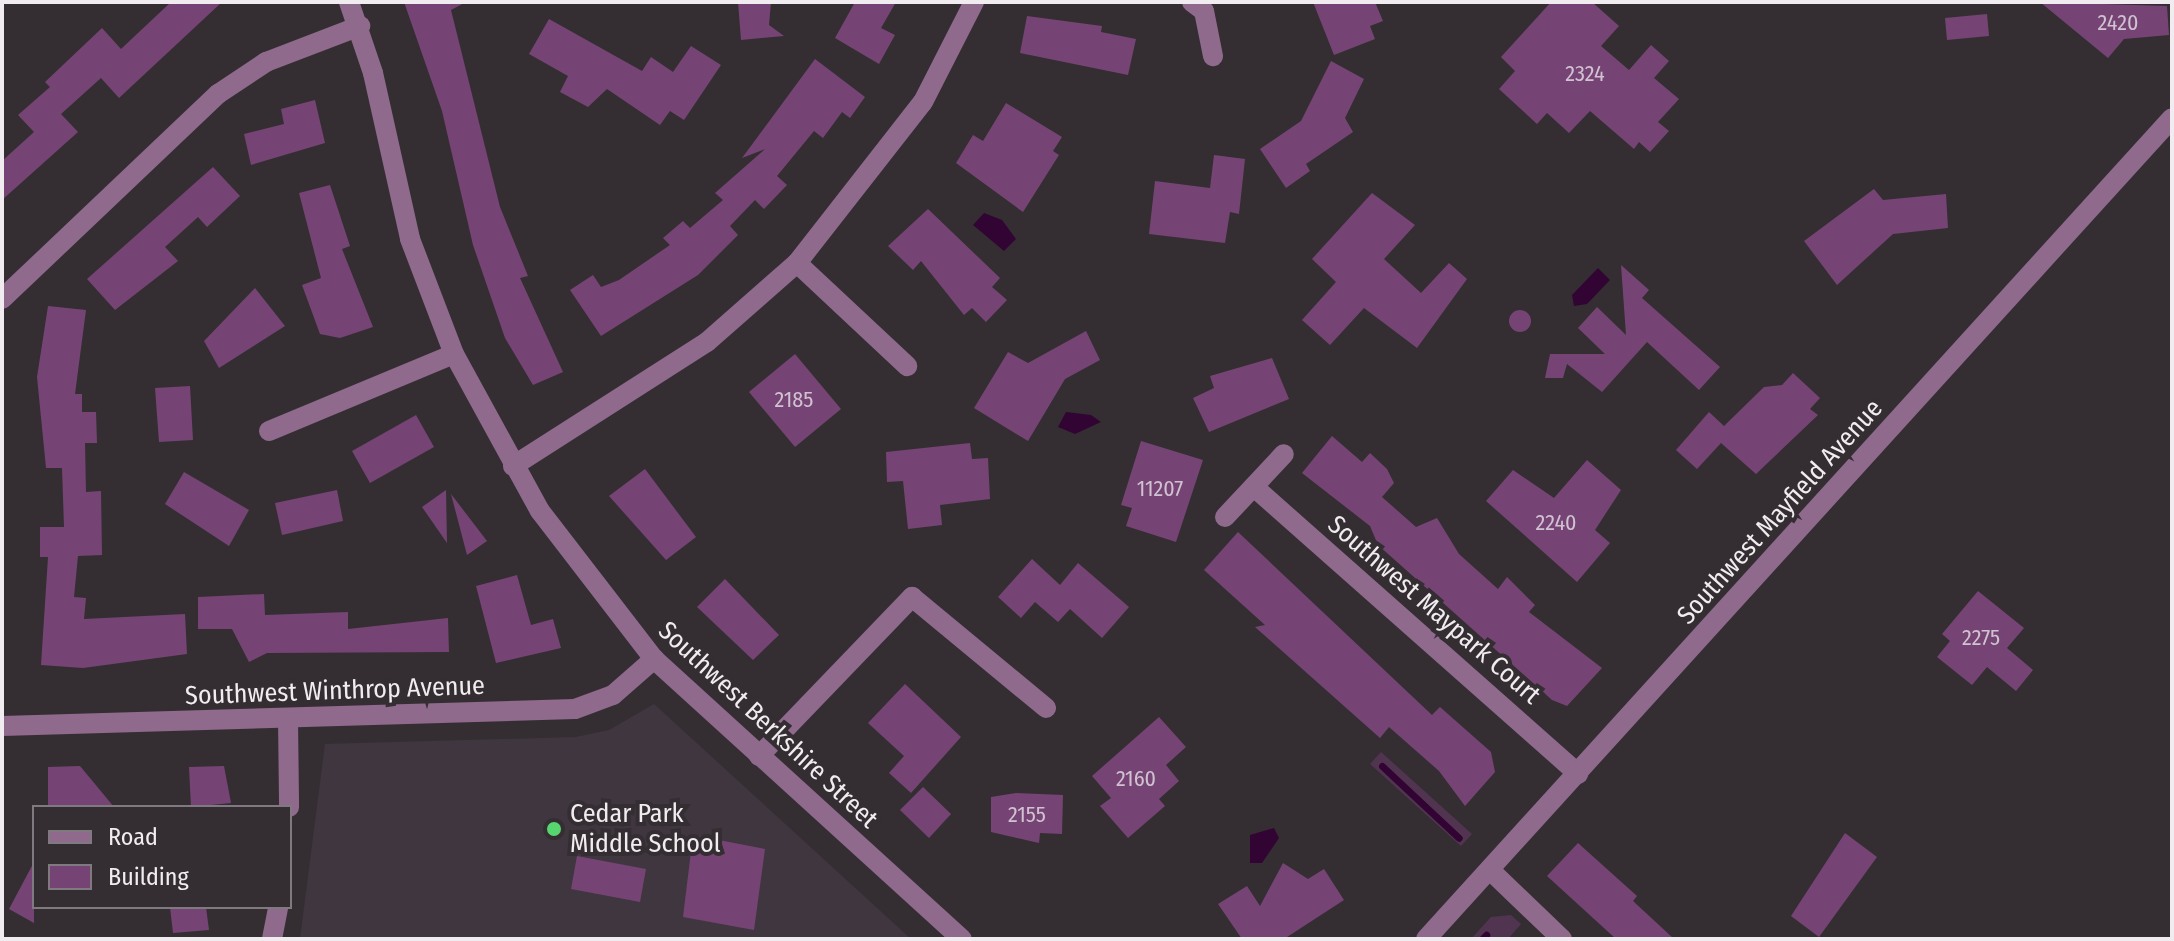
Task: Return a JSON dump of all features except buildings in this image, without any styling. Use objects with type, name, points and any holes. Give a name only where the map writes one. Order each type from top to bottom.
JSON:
[{"type":"street","name":"Southwest Berkshire Street","points":[[349,2],[360,26],[410,239],[454,354],[513,466],[583,573],[654,659],[962,939]]},
{"type":"street","points":[[513,466],[707,342],[797,263],[923,102],[974,2]]},
{"type":"street","points":[[1192,2],[1204,11],[1213,56]]},
{"type":"street","points":[[2,299],[218,94],[266,62],[360,26]]},
{"type":"street","name":"Southwest Mayfield Avenue","points":[[1426,939],[2172,118]]},
{"type":"street","points":[[797,263],[907,366]]},
{"type":"street","points":[[269,431],[454,354]]},
{"type":"street","points":[[1225,517],[1284,454]]},
{"type":"street","name":"Southwest Maypark Court","points":[[1254,487],[1578,774]]},
{"type":"street","points":[[759,756],[912,597],[1046,708]]},
{"type":"street","name":"Southwest Winthrop Avenue","points":[[2,726],[575,709],[613,695],[654,659]]},
{"type":"street","points":[[288,719],[289,805]]},
{"type":"street","points":[[1490,870],[1562,939]]},
{"type":"street","points":[[272,939],[278,909]]},
{"type":"shaded area","points":[[984,213],[1002,220],[1016,239],[1004,251],[973,225]]},
{"type":"shaded area","points":[[1598,268],[1610,280],[1587,304],[1574,306],[1572,295]]},
{"type":"shaded area","points":[[1066,412],[1091,415],[1101,422],[1075,434],[1058,427]]},
{"type":"shaded area","name":"Cedar Park Middle School","points":[[654,704],[911,939],[300,939],[325,744],[576,737],[609,730]]},
{"type":"shaded area","points":[[1381,752],[1472,834],[1461,846],[1370,764]]},
{"type":"shaded area","points":[[1274,828],[1279,838],[1262,863],[1250,863],[1250,835]]},
{"type":"shaded area","points":[[1511,915],[1521,924],[1508,939],[1471,939],[1491,917]]},
{"type":"waterway","points":[[1382,766],[1459,838]]},
{"type":"waterway","points":[[1482,939],[1486,935]]},
{"type":"place","name":"Cedar Park Middle School","points":[[554,829]]}]
